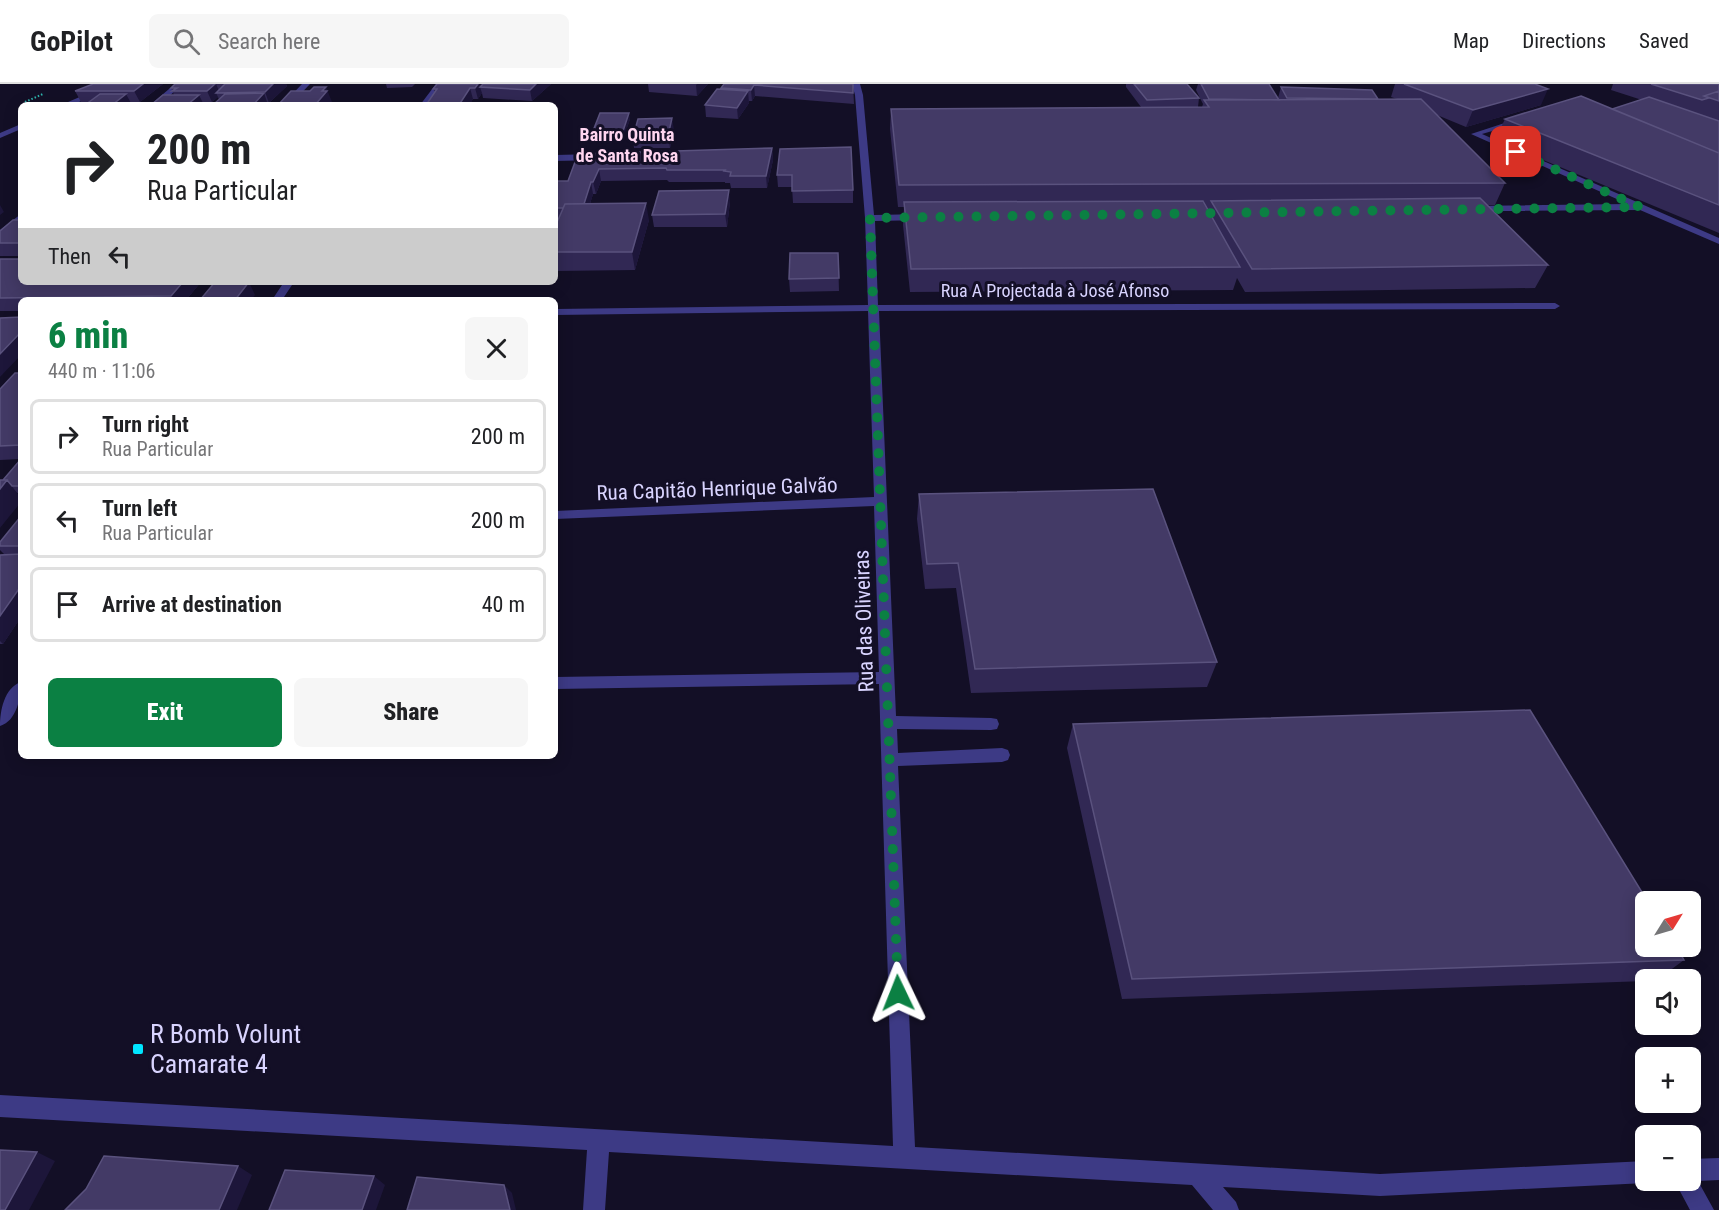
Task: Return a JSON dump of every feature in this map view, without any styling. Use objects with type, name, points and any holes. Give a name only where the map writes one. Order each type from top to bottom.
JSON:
[{"type":"street","points":[[72,102],[117,84]]},
{"type":"street","points":[[158,102],[179,84]]},
{"type":"street","points":[[289,102],[306,84]]},
{"type":"street","points":[[426,102],[440,84]]},
{"type":"street","name":"Rua das Oliveiras","points":[[853,86],[859,153],[870,218],[904,1157]]},
{"type":"street","points":[[1529,118],[1475,134],[1719,241]]},
{"type":"street","points":[[0,136],[18,127]]},
{"type":"street","points":[[558,158],[603,157]]},
{"type":"street","points":[[1465,210],[1640,207]]},
{"type":"street","points":[[870,218],[929,217]]},
{"type":"street","points":[[0,235],[18,220]]},
{"type":"street","name":"Rua A Projectada à José Afonso","points":[[558,312],[873,308],[1555,306]]},
{"type":"street","name":"Rua Capitão Henrique Galvão","points":[[558,515],[881,501]]},
{"type":"street","points":[[558,682],[887,678]]},
{"type":"street","points":[[0,720],[18,693]]},
{"type":"street","points":[[889,722],[991,724]]},
{"type":"street","points":[[890,760],[1002,755]]},
{"type":"street","points":[[0,1106],[1380,1185],[1635,1173]]},
{"type":"street","points":[[594,1210],[599,1140]]},
{"type":"street","points":[[1701,1170],[1719,1169]]},
{"type":"street","points":[[1197,1174],[1228,1210]]},
{"type":"street","points":[[1692,1191],[1703,1210]]},
{"type":"path","points":[[24,102],[46,92]]},
{"type":"building","points":[[93,84],[143,84],[134,91],[75,91]]},
{"type":"building","points":[[175,84],[215,84],[207,91],[172,91],[177,88],[171,88]]},
{"type":"building","points":[[225,84],[273,84],[265,92],[216,93]]},
{"type":"building","points":[[437,84],[478,84],[475,88],[470,88],[461,102],[428,102],[437,89],[433,89]]},
{"type":"building","points":[[483,84],[536,84],[530,90],[480,87]]},
{"type":"building","points":[[724,84],[853,84],[853,93],[754,85],[751,90],[721,88]]},
{"type":"building","points":[[1134,84],[1187,84],[1199,98],[1147,100]]},
{"type":"building","points":[[1201,84],[1269,84],[1279,100],[1209,99]]},
{"type":"building","points":[[1404,84],[1535,84],[1548,89],[1473,110]]},
{"type":"building","points":[[1651,84],[1719,84],[1719,91],[1704,96],[1709,98],[1702,100]]},
{"type":"building","points":[[314,87],[326,87],[322,91],[327,91],[318,102],[281,102],[291,91],[310,91]]},
{"type":"building","points":[[1281,87],[1372,90],[1378,99],[1287,98]]},
{"type":"building","points":[[717,89],[748,91],[737,108],[705,105]]},
{"type":"building","points":[[1719,91],[1719,101],[1704,96]]},
{"type":"building","points":[[264,93],[256,102],[216,102],[225,94]]},
{"type":"building","points":[[100,94],[126,94],[116,102],[89,102]]},
{"type":"building","points":[[163,95],[199,95],[191,102],[155,102]]},
{"type":"building","points":[[1581,96],[1719,153],[1719,205],[1505,119]]},
{"type":"building","points":[[1649,97],[1719,121],[1719,153],[1612,109]]},
{"type":"building","points":[[1421,99],[1505,183],[899,185],[891,109],[1209,107],[1204,100]]},
{"type":"building","points":[[600,113],[629,113],[623,131],[593,131]]},
{"type":"building","points":[[672,118],[668,136],[633,137],[638,119]]},
{"type":"building","points":[[851,147],[853,190],[792,191],[792,175],[777,175],[780,149]]},
{"type":"building","points":[[772,148],[766,176],[730,176],[731,172],[725,170],[599,169],[591,182],[584,204],[565,204],[563,208],[558,208],[558,181],[568,181],[578,154]]},
{"type":"building","points":[[729,190],[725,214],[652,215],[659,191]]},
{"type":"building","points":[[1480,198],[1548,265],[1252,269],[1211,201]]},
{"type":"building","points":[[1203,201],[1240,267],[911,269],[904,202]]},
{"type":"building","points":[[646,203],[632,252],[558,252],[558,220],[565,204]]},
{"type":"building","points":[[13,220],[18,220],[18,243],[0,243],[0,231]]},
{"type":"building","points":[[790,253],[838,253],[839,278],[789,279]]},
{"type":"building","points":[[0,259],[18,259],[18,285],[180,285],[171,296],[0,298]]},
{"type":"building","points":[[212,285],[247,285],[237,297],[202,297]]},
{"type":"building","points":[[18,317],[18,335],[0,354],[0,318]]},
{"type":"building","points":[[15,373],[18,373],[18,445],[0,446],[0,389]]},
{"type":"building","points":[[18,462],[18,486],[12,486],[7,480],[3,480]]},
{"type":"building","points":[[0,480],[7,480],[0,489]]},
{"type":"building","points":[[1153,489],[1217,662],[975,669],[958,563],[927,564],[919,494]]},
{"type":"building","points":[[18,520],[18,546],[0,546],[0,542]]},
{"type":"building","points":[[18,554],[18,590],[0,616],[0,555]]},
{"type":"building","points":[[1530,710],[1641,891],[1635,891],[1635,957],[1682,957],[1684,960],[1132,979],[1073,724]]},
{"type":"building","points":[[0,1150],[37,1152],[5,1210],[0,1210]]},
{"type":"building","points":[[104,1156],[238,1166],[219,1210],[65,1210],[86,1189]]},
{"type":"building","points":[[285,1170],[374,1176],[362,1210],[269,1210]]},
{"type":"building","points":[[417,1177],[504,1185],[510,1210],[407,1210]]},
{"type":"place","name":"R Bomb Volunt Camarate 4","points":[[138,1049]]},
{"type":"district","name":"Bairro Quinta de Santa Rosa","points":[[627,145]]},
{"type":"route","points":[[898,993],[870,218],[1640,207],[1516,152]]}]
